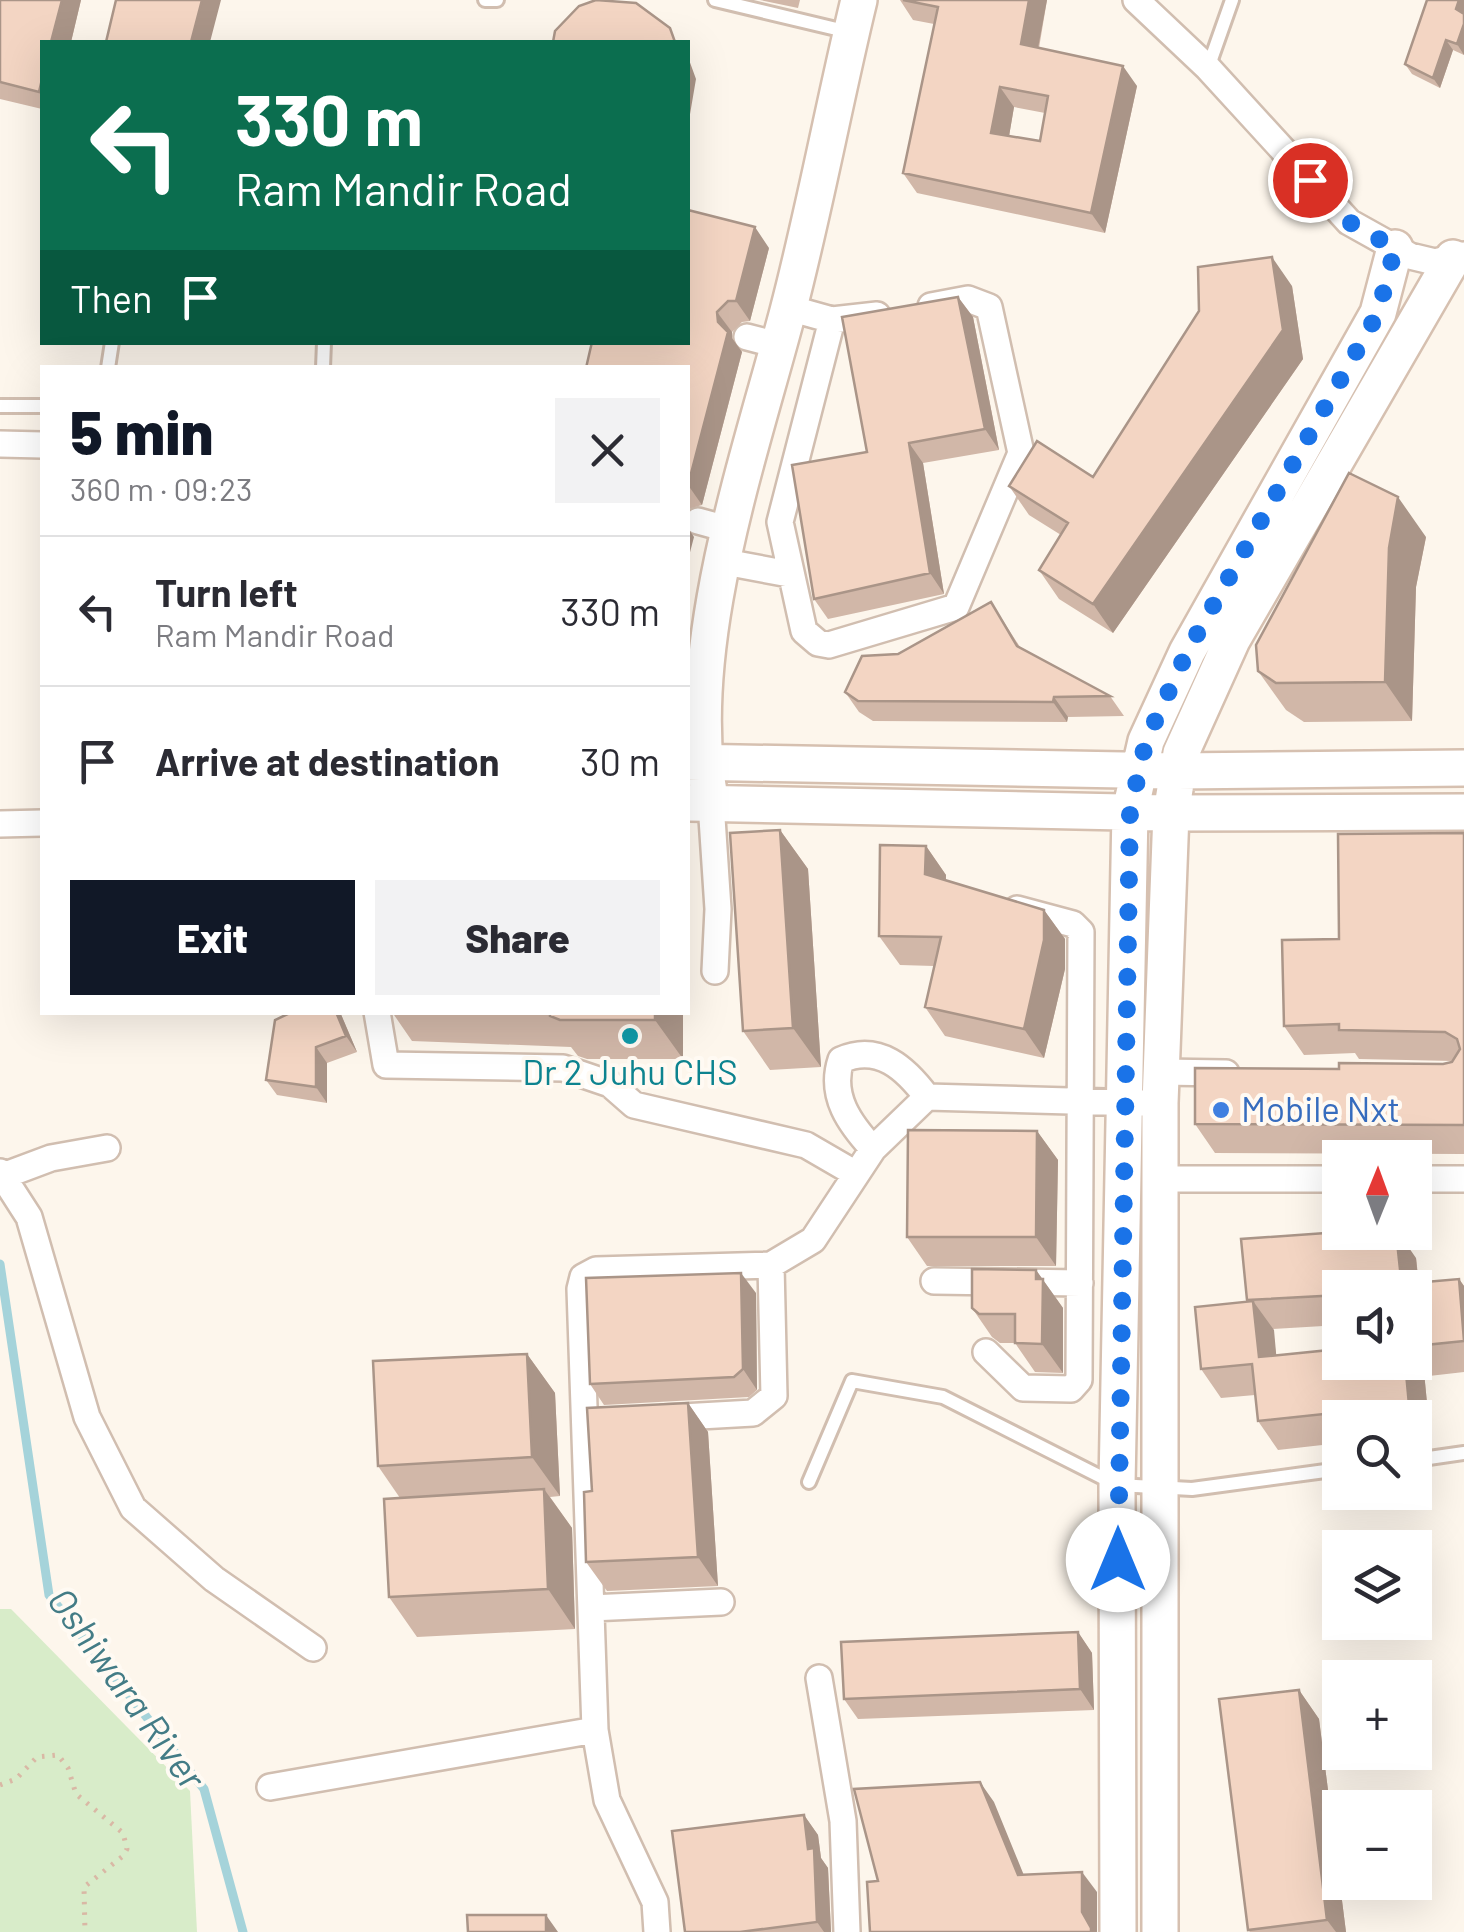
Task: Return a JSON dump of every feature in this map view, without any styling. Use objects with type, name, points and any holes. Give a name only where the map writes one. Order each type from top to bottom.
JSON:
[{"type":"street","points":[[1136,0],[1208,68],[1349,222],[1395,248],[1435,262],[1461,255]]},
{"type":"street","points":[[716,970],[718,910],[695,762],[718,538],[762,341],[788,308],[855,16]]},
{"type":"street","points":[[1118,1932],[1117,1485],[1130,811],[1146,741],[1187,652],[1378,313],[1395,248]]},
{"type":"street","points":[[1160,1932],[1160,1088],[1170,812],[1177,771],[1232,640],[1411,330],[1461,255]]},
{"type":"street","points":[[788,308],[832,320],[968,300],[986,304],[1020,453],[962,598],[952,609],[823,645],[804,631],[789,574],[780,507],[832,320]]},
{"type":"street","points":[[1378,313],[1411,330]]},
{"type":"street","points":[[0,444],[40,445]]},
{"type":"street","points":[[718,538],[789,574]]},
{"type":"street","points":[[695,762],[1177,771],[1464,768]]},
{"type":"street","points":[[1398,768],[1398,812]]},
{"type":"street","points":[[699,803],[1170,812],[1464,812]]},
{"type":"street","points":[[0,824],[40,823]]},
{"type":"street","points":[[986,1352],[1017,1386],[1076,1386],[1081,932],[1073,924],[1005,905]]},
{"type":"street","points":[[378,1015],[386,1066],[563,1068],[610,1084],[634,1105],[806,1145],[856,1174]]},
{"type":"street","points":[[872,1149],[844,1116],[841,1060],[887,1057],[909,1073],[927,1097]]},
{"type":"street","points":[[657,1932],[654,1902],[606,1800],[595,1730],[591,1608],[578,1511],[594,1422],[583,1278],[596,1270],[772,1265],[813,1240],[872,1149],[927,1097],[1124,1102],[1160,1088],[1256,1074]]},
{"type":"street","points":[[107,1148],[51,1158],[2,1174],[28,1217],[88,1417],[132,1508],[214,1579],[313,1648]]},
{"type":"street","points":[[1161,1179],[1322,1179]]},
{"type":"street","points":[[1432,1179],[1464,1179]]},
{"type":"street","points":[[640,1419],[753,1413],[774,1396],[772,1265]]},
{"type":"street","points":[[934,1281],[1080,1284]]},
{"type":"street","points":[[591,1608],[721,1602]]},
{"type":"street","points":[[819,1678],[843,1820],[847,1932]]},
{"type":"street","points":[[270,1787],[595,1730]]},
{"type":"lane","points":[[485,0],[497,0]]},
{"type":"lane","points":[[715,0],[855,16]]},
{"type":"lane","points":[[1208,68],[1232,0]]},
{"type":"lane","points":[[0,406],[40,406]]},
{"type":"lane","points":[[809,1482],[852,1382],[943,1397],[1117,1485],[1192,1489],[1322,1472]]},
{"type":"lane","points":[[1432,1458],[1464,1453]]},
{"type":"path","points":[[0,1785],[16,1780],[38,1757],[58,1756],[83,1803],[123,1833],[127,1848],[123,1856],[84,1887],[85,1932]]},
{"type":"green space","points":[[0,1609],[11,1609],[190,1791],[197,1932],[0,1932]]},
{"type":"building","points":[[0,0],[62,0],[52,40],[40,40],[39,92],[0,82]]},
{"type":"building","points":[[116,0],[202,0],[192,40],[106,40]]},
{"type":"building","points":[[596,0],[636,3],[670,28],[674,40],[553,40],[555,31],[579,6]]},
{"type":"building","points":[[903,0],[1029,0],[1021,44],[1123,66],[1091,213],[903,173],[938,7]],"holes":[[[1000,87],[1048,96],[1040,141],[991,133]]]},
{"type":"building","points":[[1427,0],[1459,0],[1456,9],[1464,14],[1457,44],[1446,40],[1433,78],[1405,64]]},
{"type":"building","points":[[690,211],[755,227],[736,301],[728,301],[717,312],[718,322],[728,332],[690,477],[690,365],[587,365],[591,345],[690,345]]},
{"type":"building","points":[[1272,257],[1283,330],[1093,604],[1039,570],[1068,523],[1009,486],[1037,441],[1093,477],[1199,311],[1198,267]]},
{"type":"building","points":[[958,297],[985,429],[909,443],[930,573],[814,599],[792,465],[867,452],[842,317]]},
{"type":"building","points":[[1349,473],[1398,497],[1389,548],[1385,682],[1276,683],[1258,671],[1256,645]]},
{"type":"building","points":[[991,602],[1017,646],[1110,696],[1054,697],[1053,702],[858,701],[845,692],[862,656],[898,654]]},
{"type":"building","points":[[780,830],[793,1028],[743,1031],[730,833]]},
{"type":"building","points":[[1464,833],[1464,1125],[1195,1124],[1195,1068],[1339,1069],[1339,1063],[1452,1062],[1460,1049],[1457,1039],[1445,1032],[1339,1030],[1339,1024],[1284,1026],[1282,940],[1339,939],[1338,834]]},
{"type":"building","points":[[880,845],[926,846],[925,874],[1044,910],[1044,940],[1024,1029],[925,1007],[941,937],[879,936]]},
{"type":"building","points":[[286,1015],[337,1015],[346,1036],[316,1047],[316,1087],[266,1080],[275,1020]]},
{"type":"building","points":[[655,1015],[655,1020],[560,1020],[550,1016]]},
{"type":"building","points":[[908,1130],[1037,1131],[1036,1237],[907,1237]]},
{"type":"building","points":[[1322,1233],[1322,1250],[1398,1250],[1400,1270],[1322,1270],[1322,1296],[1247,1300],[1241,1239]]},
{"type":"building","points":[[972,1269],[1036,1270],[1036,1279],[1043,1279],[1042,1344],[1015,1343],[1015,1314],[979,1314],[972,1308]]},
{"type":"building","points":[[741,1273],[743,1369],[734,1377],[590,1384],[586,1278]]},
{"type":"building","points":[[1459,1279],[1464,1341],[1432,1344],[1432,1281]]},
{"type":"building","points":[[1253,1301],[1259,1357],[1322,1351],[1322,1380],[1407,1380],[1409,1400],[1322,1400],[1322,1414],[1258,1421],[1252,1364],[1201,1369],[1195,1307]]},
{"type":"building","points":[[527,1354],[532,1457],[378,1466],[373,1361]]},
{"type":"building","points":[[688,1403],[698,1557],[586,1562],[584,1492],[592,1491],[587,1408]]},
{"type":"building","points":[[544,1489],[548,1589],[389,1597],[384,1499]]},
{"type":"building","points":[[1078,1632],[1080,1689],[844,1699],[841,1642]]},
{"type":"building","points":[[1299,1690],[1327,1920],[1248,1930],[1219,1699]]},
{"type":"building","points":[[980,1782],[1018,1875],[1082,1872],[1082,1912],[1091,1932],[870,1932],[867,1882],[878,1881],[854,1789]]},
{"type":"building","points":[[804,1815],[808,1849],[814,1848],[817,1922],[740,1932],[685,1932],[672,1831]]},
{"type":"building","points":[[467,1915],[546,1915],[546,1932],[468,1932]]},
{"type":"waterway","name":"Oshiwara River","points":[[0,1264],[49,1595],[204,1789],[243,1932]]},
{"type":"place","name":"Dr 2 Juhu CHS","points":[[630,1036]]},
{"type":"place","name":"Mobile Nxt","points":[[1221,1110]]},
{"type":"route","points":[[1118,1560],[1130,811],[1138,770],[1146,741],[1187,652],[1378,313],[1395,248],[1349,222],[1310,180]]}]
